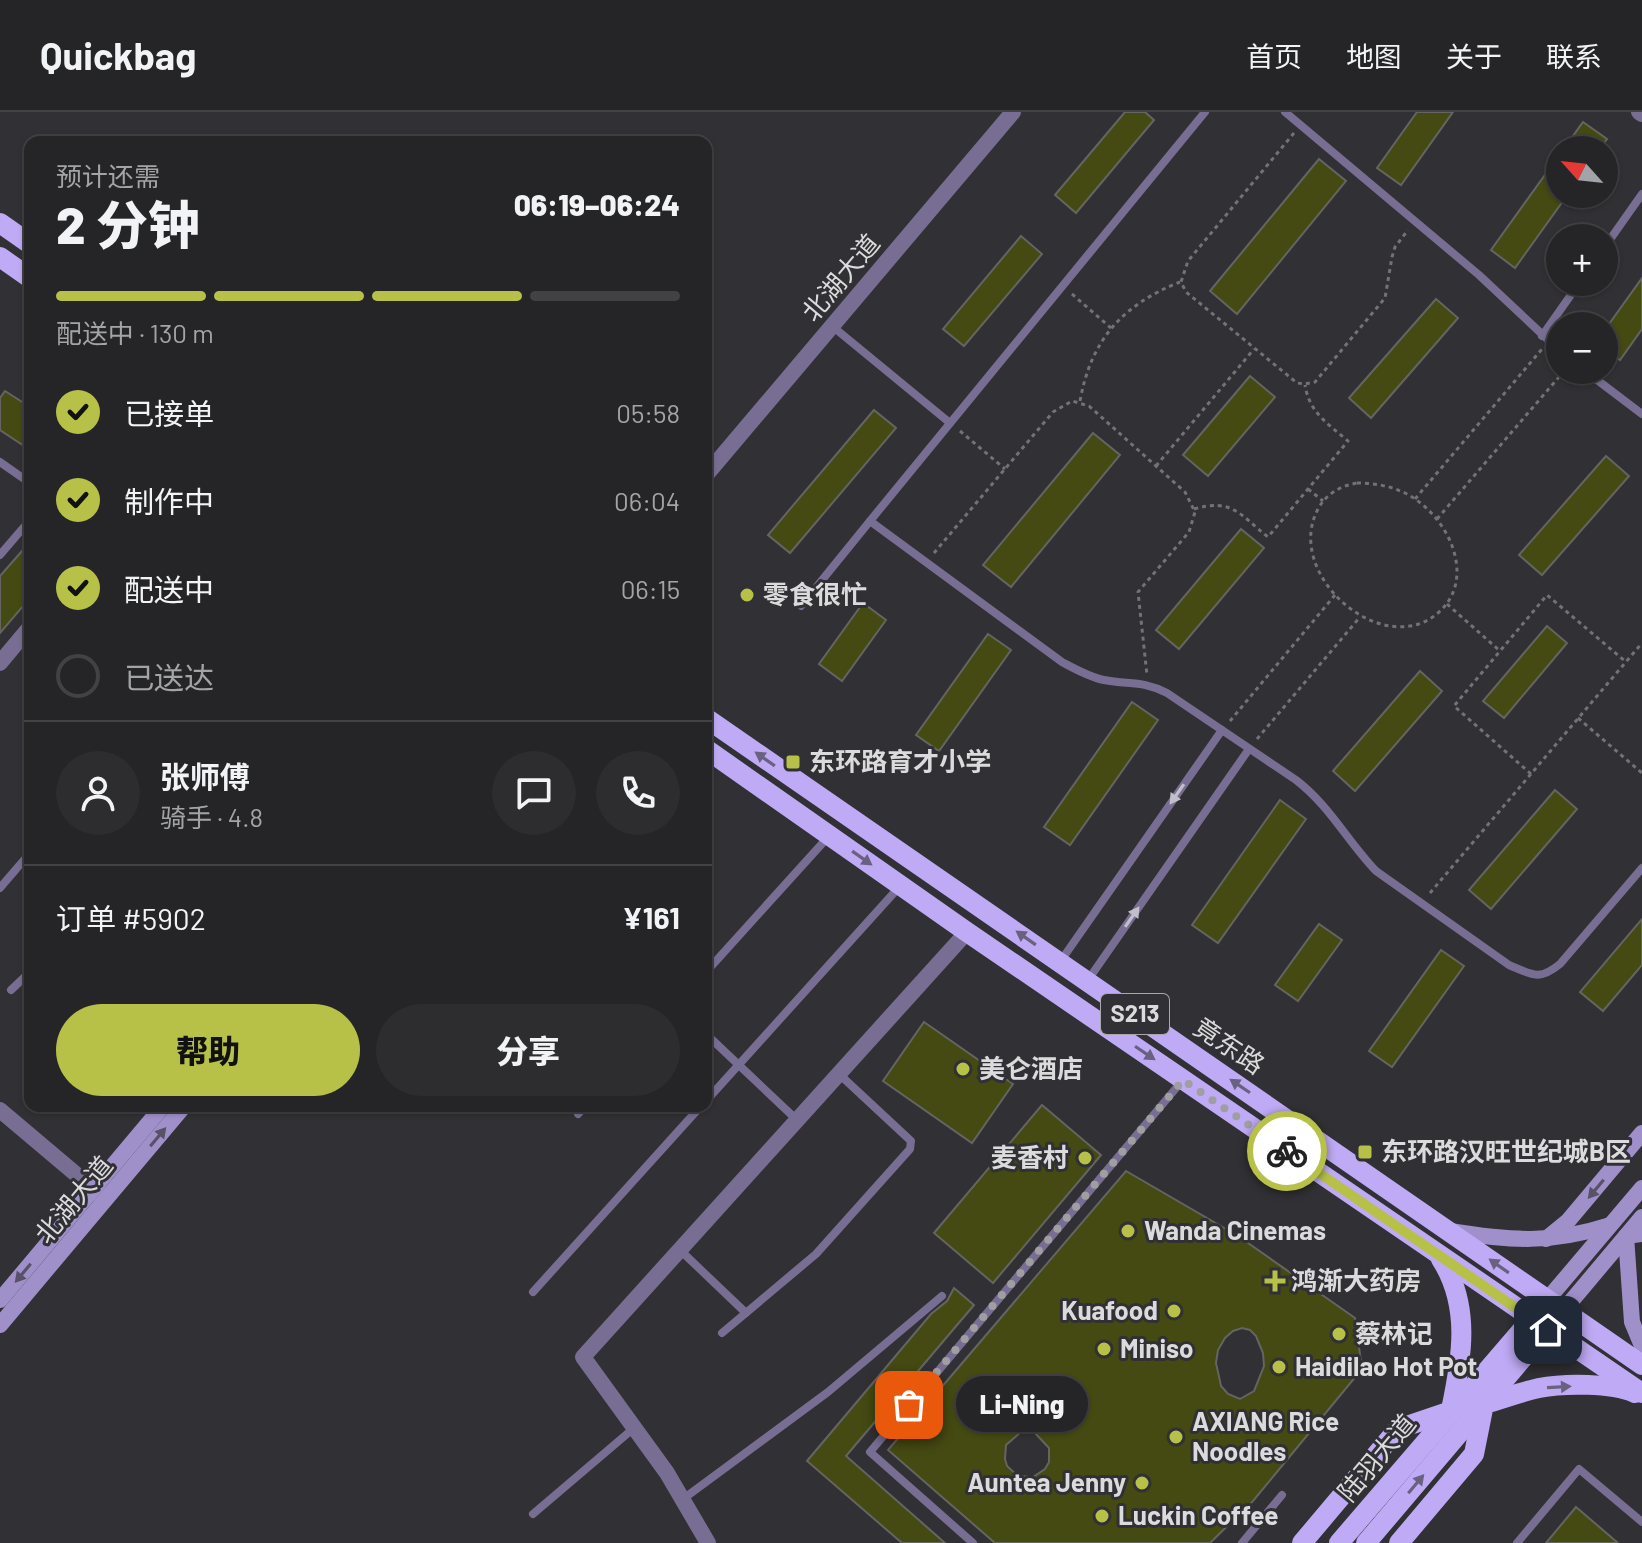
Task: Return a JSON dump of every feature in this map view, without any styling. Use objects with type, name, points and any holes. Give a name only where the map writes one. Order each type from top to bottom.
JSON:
[{"type":"main road","points":[[0,223],[24,240]]},
{"type":"main road","points":[[0,257],[24,274]]},
{"type":"main road","name":"竟东路","points":[[712,722],[1642,1365]]},
{"type":"main road","name":"竟东路","points":[[712,753],[967,932],[1642,1394]]},
{"type":"main road","name":"北湖大道","points":[[0,1325],[159,1112]]},
{"type":"main road","name":"北湖大道","points":[[0,1300],[178,1112]]},
{"type":"main road","points":[[1545,1239],[1568,1221],[1642,1133]]},
{"type":"main road","name":"陆羽大道","points":[[1366,1543],[1484,1404],[1610,1225],[1642,1188]]},
{"type":"main road","name":"陆羽大道","points":[[1555,1306],[1634,1235],[1642,1217]]},
{"type":"main road","points":[[1450,1231],[1486,1237],[1545,1239],[1577,1236],[1610,1225]]},
{"type":"main road","points":[[1634,1235],[1632,1322],[1642,1346]]},
{"type":"main road","points":[[1302,1543],[1398,1429],[1451,1411],[1462,1360],[1462,1319],[1453,1278],[1437,1252]]},
{"type":"main road","name":"陆羽大道","points":[[1339,1543],[1451,1411],[1540,1324]]},
{"type":"main road","points":[[1399,1543],[1474,1454],[1484,1404],[1539,1388],[1587,1386],[1627,1389],[1642,1394]]},
{"type":"street","name":"北湖大道","points":[[712,468],[1013,112]]},
{"type":"street","points":[[0,663],[24,634]]},
{"type":"street","points":[[708,1543],[667,1473],[583,1357],[967,932]]},
{"type":"street","points":[[0,1110],[99,1194]]},
{"type":"lane","points":[[801,606],[1205,112]]},
{"type":"lane","points":[[1285,112],[1479,275],[1545,339],[1571,296]]},
{"type":"lane","points":[[1618,228],[1642,194]]},
{"type":"lane","points":[[832,326],[950,423]]},
{"type":"lane","points":[[1602,384],[1642,414]]},
{"type":"lane","points":[[0,462],[24,479]]},
{"type":"lane","points":[[870,521],[1062,662],[1103,680],[1147,683],[1167,693],[1314,793],[1376,871],[1509,965],[1533,975],[1546,975],[1560,964],[1642,868]]},
{"type":"lane","points":[[0,555],[24,527]]},
{"type":"lane","points":[[1060,962],[1222,730]]},
{"type":"lane","points":[[1088,981],[1249,749]]},
{"type":"lane","points":[[712,965],[829,835]]},
{"type":"lane","points":[[0,888],[24,860]]},
{"type":"lane","points":[[712,1094],[901,885]]},
{"type":"lane","points":[[11,990],[24,978]]},
{"type":"lane","points":[[712,1040],[797,1120]]},
{"type":"lane","points":[[722,1333],[816,1254],[910,1149],[911,1141],[839,1074]]},
{"type":"lane","points":[[973,1543],[870,1452],[1183,1080]]},
{"type":"lane","points":[[533,1292],[696,1112]]},
{"type":"lane","points":[[680,1250],[746,1313]]},
{"type":"lane","points":[[682,1500],[828,1392],[942,1296]]},
{"type":"lane","points":[[533,1514],[634,1428]]},
{"type":"lane","points":[[1517,1543],[1579,1469],[1642,1522]]},
{"type":"lane","points":[[1242,1543],[1282,1495]]},
{"type":"path","points":[[1301,125],[1188,261],[1181,282],[1186,292],[1297,383],[1315,382],[1385,298],[1395,247],[1416,221]]},
{"type":"path","points":[[1080,401],[1087,369],[1111,328],[1135,305],[1181,282]]},
{"type":"path","points":[[1062,286],[1111,328]]},
{"type":"path","points":[[1415,499],[1545,339]]},
{"type":"path","points":[[1156,466],[1255,349]]},
{"type":"path","points":[[1194,509],[1218,503],[1228,506],[1268,537],[1348,441],[1314,412],[1308,402],[1305,384]]},
{"type":"path","points":[[1437,519],[1553,384]]},
{"type":"path","points":[[926,563],[1053,412],[1072,401],[1080,401],[1185,492],[1194,509],[1189,532],[1138,592],[1147,683]]},
{"type":"path","points":[[950,423],[1005,469]]},
{"type":"path","points":[[1357,483],[1385,486],[1415,499],[1437,519],[1456,558],[1456,582],[1447,604],[1437,614],[1415,624],[1390,625],[1361,615],[1335,595],[1318,573],[1310,546],[1313,521],[1323,501],[1337,489],[1357,483]]},
{"type":"path","points":[[1308,489],[1323,501]]},
{"type":"path","points":[[1222,730],[1335,595]]},
{"type":"path","points":[[1531,774],[1454,706],[1547,595],[1626,662]]},
{"type":"path","points":[[1447,604],[1500,651]]},
{"type":"path","points":[[1249,749],[1361,615]]},
{"type":"path","points":[[1422,903],[1642,643]]},
{"type":"path","points":[[1578,718],[1642,773]]},
{"type":"building","points":[[1125,112],[1145,112],[1154,120],[1076,213],[1055,195]]},
{"type":"building","points":[[1417,112],[1453,112],[1401,185],[1377,168]]},
{"type":"building","points":[[1583,122],[1603,136],[1573,136]]},
{"type":"building","points":[[1319,159],[1346,181],[1237,314],[1210,291]]},
{"type":"building","points":[[1546,173],[1546,208],[1558,208],[1515,268],[1491,250]]},
{"type":"building","points":[[1021,236],[1042,254],[964,346],[943,329]]},
{"type":"building","points":[[1642,278],[1642,329],[1620,360],[1618,358],[1618,312]]},
{"type":"building","points":[[1436,299],[1458,318],[1371,418],[1349,398]]},
{"type":"building","points":[[1250,376],[1275,397],[1208,476],[1183,455]]},
{"type":"building","points":[[5,391],[24,403],[24,446],[0,430],[0,398]]},
{"type":"building","points":[[874,410],[896,428],[790,553],[768,535]]},
{"type":"building","points":[[1093,433],[1120,455],[1011,587],[983,565]]},
{"type":"building","points":[[1606,456],[1629,476],[1542,575],[1519,555]]},
{"type":"building","points":[[1241,529],[1264,548],[1179,649],[1156,630]]},
{"type":"building","points":[[22,551],[24,553],[24,605],[0,633],[0,576]]},
{"type":"building","points":[[863,603],[886,620],[842,681],[819,664]]},
{"type":"building","points":[[1547,626],[1567,643],[1504,718],[1483,701]]},
{"type":"building","points":[[988,634],[1011,650],[939,751],[916,735]]},
{"type":"building","points":[[1420,671],[1442,691],[1355,791],[1333,771]]},
{"type":"building","points":[[1132,702],[1158,720],[1070,845],[1044,827]]},
{"type":"building","points":[[1555,790],[1577,809],[1491,909],[1469,890]]},
{"type":"building","points":[[1280,800],[1306,819],[1218,943],[1192,925]]},
{"type":"building","points":[[1642,919],[1642,965],[1603,1011],[1580,992]]},
{"type":"building","points":[[1319,924],[1342,940],[1298,1001],[1275,985]]},
{"type":"building","points":[[1441,950],[1464,966],[1392,1067],[1369,1051]]},
{"type":"building","points":[[924,1022],[1013,1084],[972,1143],[883,1081]]},
{"type":"building","points":[[1042,1105],[1101,1155],[993,1283],[934,1233]]},
{"type":"building","points":[[1126,1171],[1238,1236],[1355,1318],[1362,1369],[1253,1501],[1210,1543],[995,1543],[888,1450]],"holes":[[[1242,1328],[1256,1336],[1264,1366],[1254,1391],[1240,1399],[1228,1394],[1221,1386],[1216,1363],[1218,1350],[1225,1338]],[[1021,1432],[1035,1433],[1049,1448],[1049,1462],[1033,1477],[1018,1476],[1007,1466],[1005,1459],[1006,1445]]]},
{"type":"building","points":[[954,1288],[974,1305],[846,1456],[945,1543],[902,1543],[807,1461],[931,1314],[947,1301]]},
{"type":"building","points":[[1576,1507],[1618,1543],[1546,1543]]},
{"type":"way so far","points":[[909,1405],[1183,1080],[1287,1151]]},
{"type":"place","name":"零食很忙","points":[[747,595]]},
{"type":"place","name":"东环路育才小学","points":[[793,762]]},
{"type":"place","name":"美仑酒店","points":[[963,1069]]},
{"type":"place","name":"东环路汉旺世纪城B区","points":[[1365,1152]]},
{"type":"place","name":"麦香村","points":[[1085,1158]]},
{"type":"place","name":"Wanda Cinemas","points":[[1128,1231]]},
{"type":"place","name":"鸿渐大药房","points":[[1275,1281]]},
{"type":"place","name":"Kuafood","points":[[1174,1311]]},
{"type":"place","name":"蔡林记","points":[[1339,1334]]},
{"type":"place","name":"Miniso","points":[[1104,1349]]},
{"type":"place","name":"Haidilao Hot Pot","points":[[1279,1367]]},
{"type":"place","name":"Li-Ning","points":[[909,1405]]},
{"type":"place","name":"AXIANG Rice Noodles","points":[[1176,1437]]},
{"type":"place","name":"Auntea Jenny","points":[[1142,1483]]},
{"type":"place","name":"Luckin Coffee","points":[[1102,1516]]},
{"type":"route","points":[[1287,1151],[1548,1330]]}]
